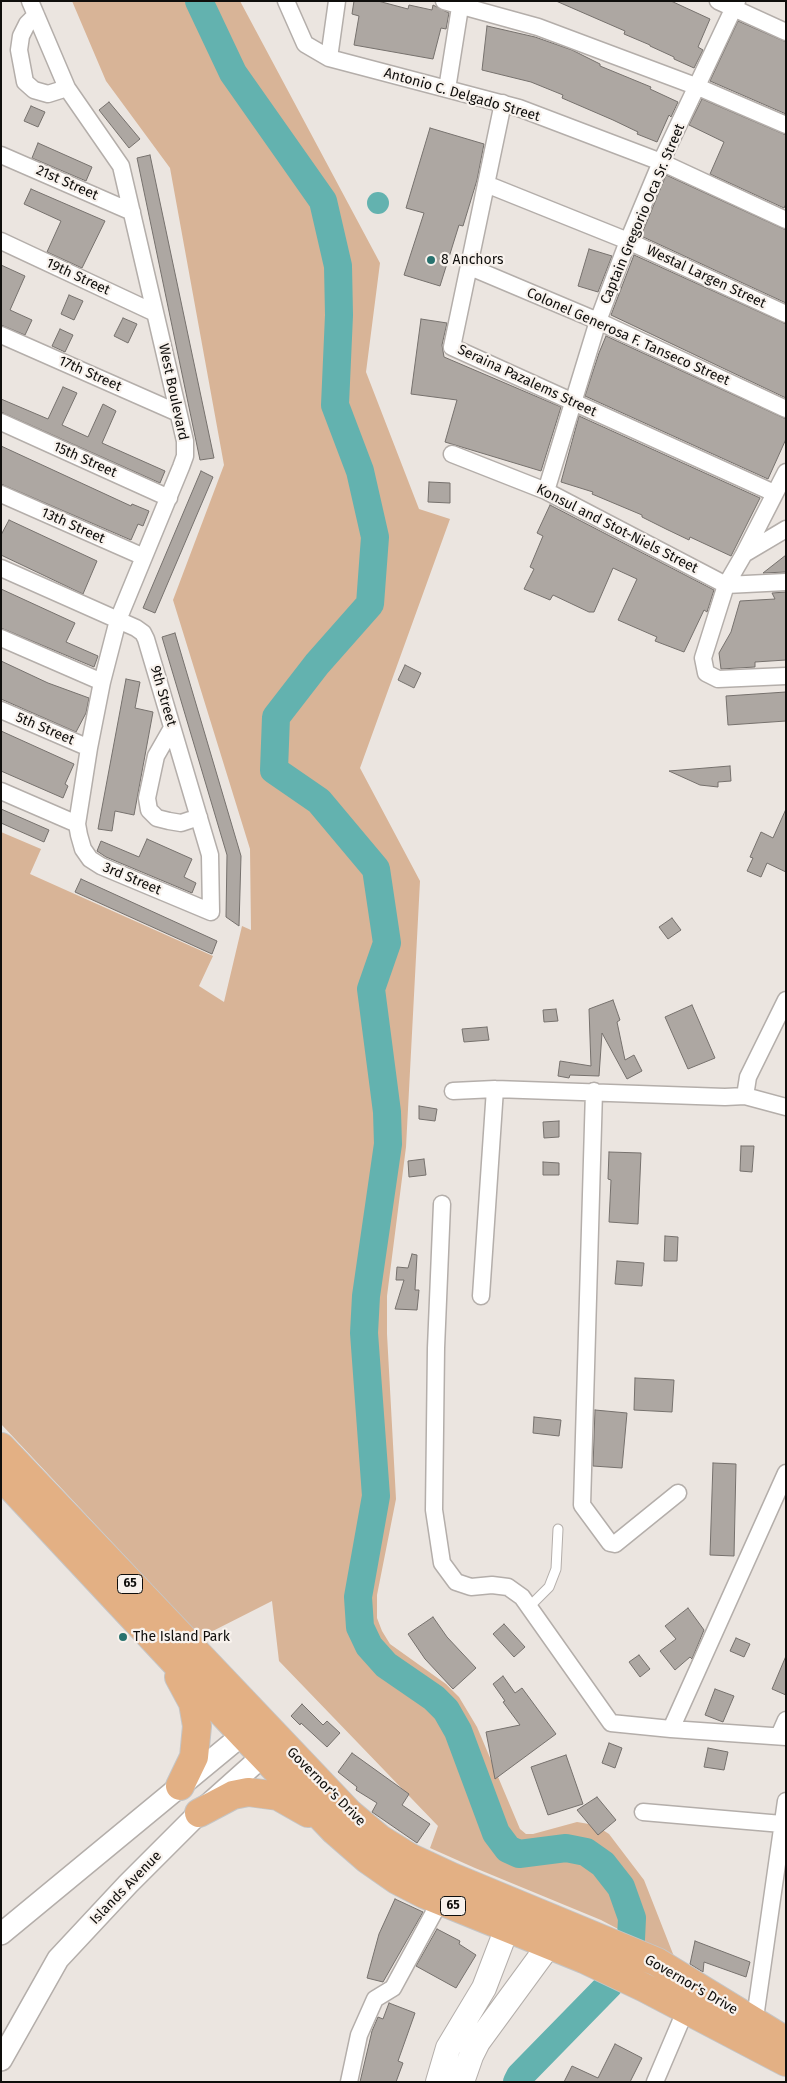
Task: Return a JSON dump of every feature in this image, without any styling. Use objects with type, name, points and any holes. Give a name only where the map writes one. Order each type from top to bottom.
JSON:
[{"type":"highway","name":"Governor's Drive","points":[[1,1447],[251,1728]]},
{"type":"highway","name":"Governor's Drive","points":[[1,1476],[153,1639],[271,1748],[380,1839],[409,1857],[446,1889],[508,1928],[549,1945],[589,1948],[657,1962],[786,2062]]},
{"type":"highway","points":[[153,1639],[187,1690],[196,1714],[197,1738],[194,1757],[180,1786]]},
{"type":"highway","name":"Governor's Drive","points":[[271,1748],[335,1831],[366,1859],[397,1880],[446,1889],[589,1948],[645,1988],[686,2009],[746,2030],[786,2041]]},
{"type":"highway","points":[[199,1813],[233,1795],[248,1792],[262,1793],[278,1796],[335,1831]]},
{"type":"main road","points":[[438,2082],[448,2048],[484,1988],[508,1928]]},
{"type":"main road","points":[[462,2082],[471,2056],[482,2038],[549,1945]]},
{"type":"main road","points":[[461,2026],[482,2038]]},
{"type":"street","name":"Antonio C. Delgado Street","points":[[286,1],[305,44],[329,58],[519,108],[661,162],[786,220]]},
{"type":"street","points":[[329,58],[337,1]]},
{"type":"street","points":[[718,1],[735,5],[786,32]]},
{"type":"street","points":[[447,89],[455,3],[538,27],[698,87],[786,125]]},
{"type":"street","name":"Captain Gregorio Oca Sr. Street","points":[[546,491],[598,321],[628,241],[661,162],[735,5]]},
{"type":"street","points":[[33,8],[21,36],[19,50],[25,82],[34,90],[48,94],[67,88]]},
{"type":"street","name":"West Boulevard","points":[[33,8],[67,88],[121,166],[185,442],[185,456],[118,620],[102,682],[77,824]]},
{"type":"street","name":"Seraina Pazalems Street","points":[[503,103],[452,347],[774,493]]},
{"type":"street","name":"21st Street","points":[[1,155],[132,212]]},
{"type":"street","name":"Westal Largen Street","points":[[486,184],[628,241],[786,314]]},
{"type":"street","name":"19th Street","points":[[1,242],[155,312]]},
{"type":"street","name":"Colonel Generosa F. Tanseco Street","points":[[470,267],[598,321],[786,409]]},
{"type":"street","name":"17th Street","points":[[1,335],[178,413]]},
{"type":"street","name":"15th Street","points":[[1,422],[168,498]]},
{"type":"street","name":"Konsul and Stot-Niels Street","points":[[452,454],[546,491],[726,585]]},
{"type":"street","points":[[786,472],[726,585],[703,658],[706,673],[718,679],[786,676]]},
{"type":"street","name":"13th Street","points":[[1,494],[144,557]]},
{"type":"street","points":[[744,554],[786,529]]},
{"type":"street","name":"9th Street","points":[[1,568],[136,628],[146,639],[210,855],[211,912]]},
{"type":"street","points":[[726,585],[786,582]]},
{"type":"street","points":[[1,638],[102,682]]},
{"type":"street","name":"5th Street","points":[[1,710],[89,748]]},
{"type":"street","points":[[172,728],[156,756],[147,798],[149,810],[157,818],[169,822],[180,823],[199,817]]},
{"type":"street","points":[[1,791],[77,824]]},
{"type":"street","name":"3rd Street","points":[[77,824],[83,849],[90,860],[211,912]]},
{"type":"street","points":[[745,1096],[748,1077],[786,1000]]},
{"type":"street","points":[[453,1091],[496,1089],[745,1096],[786,1107]]},
{"type":"street","points":[[482,1296],[496,1089]]},
{"type":"street","points":[[594,1091],[582,1505],[610,1543],[615,1544],[678,1493]]},
{"type":"street","points":[[442,1204],[436,1348],[434,1510],[442,1563],[456,1582],[471,1587],[492,1585],[508,1587],[522,1597],[611,1723],[782,1736],[786,1720]]},
{"type":"street","points":[[671,1729],[786,1473]]},
{"type":"street","points":[[1,1934],[251,1728]]},
{"type":"street","name":"Islands Avenue","points":[[1,2060],[58,1959],[128,1884],[199,1813],[271,1748]]},
{"type":"street","points":[[746,2030],[756,2011],[786,1801]]},
{"type":"street","points":[[643,1812],[782,1824]]},
{"type":"street","points":[[349,2082],[359,2035],[375,1999],[393,1988],[446,1889]]},
{"type":"street","points":[[655,2082],[678,2024],[686,2009]]},
{"type":"lane","points":[[528,1608],[549,1587],[556,1569],[558,1529]]},
{"type":"shaded area","points":[[72,1],[240,1],[380,263],[366,372],[419,509],[450,519],[360,768],[420,881],[406,1147],[387,1296],[387,1334],[396,1499],[377,1595],[377,1618],[390,1644],[446,1684],[459,1697],[477,1727],[520,1829],[526,1834],[533,1834],[577,1822],[595,1825],[609,1834],[644,1880],[675,1959],[601,1920],[430,1848],[438,1826],[279,1661],[272,1601],[201,1637],[1,1424],[1,832],[41,849],[30,874],[213,956],[199,986],[224,1002],[242,926],[251,930],[250,849],[173,600],[224,465],[170,168],[106,81]]},
{"type":"water","points":[[378,192],[388,199],[389,203],[382,213],[378,214],[368,207],[367,203],[374,193]]},
{"type":"building","points":[[354,1],[378,1],[408,9],[409,5],[432,10],[433,5],[449,13],[446,29],[441,28],[433,59],[354,45],[359,16],[352,14]]},
{"type":"building","points":[[556,1],[671,1],[710,19],[698,47],[703,50],[694,68],[624,34],[625,31]]},
{"type":"building","points":[[738,21],[786,42],[786,114],[710,81]]},
{"type":"building","points":[[487,26],[535,37],[572,50],[600,64],[600,66],[651,87],[650,89],[678,102],[671,117],[669,115],[657,142],[562,98],[563,95],[531,82],[482,70]]},
{"type":"building","points":[[702,99],[786,135],[786,204],[784,208],[710,174],[724,142],[689,125]]},
{"type":"building","points":[[109,102],[140,139],[129,148],[99,110]]},
{"type":"building","points":[[31,106],[45,112],[38,127],[24,121]]},
{"type":"building","points":[[430,128],[484,144],[477,180],[463,226],[459,225],[440,286],[404,275],[424,213],[406,208]]},
{"type":"building","points":[[38,143],[92,167],[86,181],[32,158]]},
{"type":"building","points":[[150,155],[214,458],[200,460],[137,158]]},
{"type":"building","points":[[666,175],[786,230],[786,303],[641,236]]},
{"type":"building","points":[[31,189],[105,221],[82,268],[47,252],[61,221],[24,204]]},
{"type":"building","points":[[589,249],[612,256],[598,292],[578,286]]},
{"type":"building","points":[[634,255],[786,324],[786,398],[611,315]]},
{"type":"building","points":[[1,265],[25,276],[10,310],[32,320],[25,335],[1,325]]},
{"type":"building","points":[[69,295],[83,301],[74,320],[61,314]]},
{"type":"building","points":[[123,318],[137,324],[128,343],[114,336]]},
{"type":"building","points":[[421,319],[447,323],[442,345],[444,357],[561,407],[541,471],[445,442],[457,400],[411,394]]},
{"type":"building","points":[[60,329],[73,335],[65,352],[52,346]]},
{"type":"building","points":[[606,336],[786,419],[786,439],[768,479],[585,396]]},
{"type":"building","points":[[63,387],[77,393],[62,425],[88,437],[103,404],[116,411],[102,443],[165,471],[160,483],[1,412],[1,399],[48,419]]},
{"type":"building","points":[[579,416],[760,498],[731,556],[690,537],[689,540],[642,517],[642,515],[592,494],[593,492],[561,482]]},
{"type":"building","points":[[1,446],[131,506],[132,504],[149,511],[143,526],[138,524],[131,540],[1,484]]},
{"type":"building","points":[[201,471],[213,477],[155,613],[143,608]]},
{"type":"building","points":[[429,482],[450,483],[450,503],[428,502]]},
{"type":"building","points":[[550,505],[714,590],[707,612],[704,610],[684,652],[655,641],[657,637],[618,620],[637,579],[613,568],[594,612],[589,612],[553,595],[550,600],[524,589],[534,569],[530,567],[543,536],[537,533]]},
{"type":"building","points":[[9,520],[97,561],[83,594],[1,555],[1,535]]},
{"type":"building","points":[[786,555],[786,572],[763,573]]},
{"type":"building","points":[[1,589],[75,623],[66,642],[98,656],[94,667],[1,628]]},
{"type":"building","points":[[786,592],[786,660],[755,662],[755,667],[721,669],[719,653],[731,632],[740,601],[775,599],[772,593]]},
{"type":"building","points":[[175,633],[241,856],[239,926],[226,917],[227,855],[162,637]]},
{"type":"building","points":[[1,661],[48,683],[89,698],[86,713],[76,732],[1,699]]},
{"type":"building","points":[[405,665],[421,673],[414,688],[398,680]]},
{"type":"building","points":[[126,679],[140,682],[135,708],[153,712],[134,815],[115,811],[112,831],[98,829]]},
{"type":"building","points":[[786,692],[786,721],[728,725],[726,696]]},
{"type":"building","points":[[1,731],[74,764],[65,784],[68,786],[63,798],[1,771]]},
{"type":"building","points":[[730,766],[731,781],[718,782],[718,787],[700,785],[669,771]]},
{"type":"building","points":[[1,809],[49,830],[44,842],[1,823]]},
{"type":"building","points":[[786,809],[786,872],[767,863],[761,877],[747,871],[753,858],[750,857],[761,832],[773,838]]},
{"type":"building","points":[[147,839],[192,859],[184,877],[196,883],[192,893],[106,857],[97,851],[101,841],[139,857]]},
{"type":"building","points":[[81,879],[217,941],[212,954],[75,892]]},
{"type":"building","points":[[672,918],[681,930],[668,939],[659,927]]},
{"type":"building","points":[[613,1000],[620,1020],[617,1022],[625,1060],[634,1055],[642,1071],[627,1079],[602,1033],[599,1076],[570,1075],[569,1078],[558,1076],[560,1061],[591,1066],[589,1009]]},
{"type":"building","points":[[692,1005],[715,1058],[688,1069],[665,1017]]},
{"type":"building","points":[[556,1009],[558,1021],[544,1022],[543,1010]]},
{"type":"building","points":[[487,1027],[489,1040],[464,1042],[462,1029]]},
{"type":"building","points":[[419,1106],[437,1109],[435,1121],[419,1119]]},
{"type":"building","points":[[559,1121],[559,1137],[544,1138],[543,1122]]},
{"type":"building","points":[[741,1146],[754,1146],[752,1172],[740,1171]]},
{"type":"building","points":[[609,1152],[641,1153],[638,1224],[609,1222],[611,1180],[608,1179]]},
{"type":"building","points":[[424,1159],[426,1175],[409,1177],[408,1161]]},
{"type":"building","points":[[543,1162],[559,1163],[559,1175],[543,1175]]},
{"type":"building","points":[[665,1236],[678,1237],[677,1261],[664,1261]]},
{"type":"building","points":[[412,1254],[417,1255],[415,1290],[419,1290],[417,1310],[395,1309],[404,1280],[396,1280],[397,1267],[408,1268]]},
{"type":"building","points":[[617,1261],[644,1263],[642,1286],[615,1284]]},
{"type":"building","points":[[635,1378],[674,1380],[672,1412],[634,1410]]},
{"type":"building","points":[[595,1410],[627,1413],[622,1468],[593,1466]]},
{"type":"building","points":[[534,1417],[561,1420],[559,1436],[533,1433]]},
{"type":"building","points":[[713,1463],[736,1464],[734,1556],[710,1555]]},
{"type":"building","points":[[688,1608],[704,1630],[692,1659],[690,1657],[675,1670],[660,1651],[676,1639],[665,1626]]},
{"type":"building","points":[[433,1617],[447,1637],[476,1668],[453,1689],[425,1659],[408,1634]]},
{"type":"building","points":[[504,1624],[525,1647],[514,1657],[493,1634]]},
{"type":"building","points":[[736,1638],[750,1644],[744,1657],[730,1651]]},
{"type":"building","points":[[639,1655],[650,1669],[640,1677],[629,1662]]},
{"type":"building","points":[[786,1656],[786,1695],[772,1689]]},
{"type":"building","points":[[503,1676],[515,1693],[522,1688],[556,1734],[495,1779],[486,1732],[520,1725],[503,1702],[505,1701],[493,1684]]},
{"type":"building","points":[[715,1689],[734,1696],[723,1722],[705,1715]]},
{"type":"building","points":[[302,1704],[323,1725],[327,1721],[340,1733],[327,1747],[291,1716]]},
{"type":"building","points":[[609,1743],[622,1748],[615,1768],[602,1763]]},
{"type":"building","points":[[708,1748],[728,1752],[724,1770],[704,1767]]},
{"type":"building","points":[[352,1753],[409,1794],[402,1805],[430,1824],[417,1843],[372,1812],[377,1803],[356,1790],[357,1787],[338,1772]]},
{"type":"building","points":[[566,1755],[583,1804],[548,1815],[531,1767]]},
{"type":"building","points":[[597,1797],[616,1820],[598,1835],[577,1810]]},
{"type":"building","points":[[395,1899],[423,1912],[383,1982],[367,1978],[379,1934]]},
{"type":"building","points":[[437,1929],[460,1941],[459,1944],[476,1955],[456,1988],[416,1966]]},
{"type":"building","points":[[695,1941],[750,1962],[746,1977],[704,1962],[703,1972],[690,1964]]},
{"type":"building","points":[[389,2003],[415,2013],[398,2061],[403,2063],[396,2082],[360,2082],[372,2031],[378,2017],[383,2019]]},
{"type":"building","points":[[615,2044],[642,2058],[630,2082],[564,2082],[572,2066],[598,2078]]},
{"type":"waterway","points":[[199,1],[233,73],[323,201],[338,266],[339,315],[335,405],[360,471],[375,537],[370,604],[317,664],[276,717],[274,770],[319,801],[376,869],[387,943],[371,989],[387,1112],[388,1144],[366,1296],[364,1333],[376,1496],[358,1597],[360,1627],[369,1646],[386,1665],[434,1698],[446,1710],[458,1731],[496,1833],[508,1849],[519,1854],[566,1848],[586,1852],[603,1864],[621,1887],[632,1918],[631,1939],[609,1985],[520,2076],[517,2082]]},
{"type":"place","name":"8 Anchors","points":[[431,260]]},
{"type":"place","name":"The Island Park","points":[[123,1637]]}]
